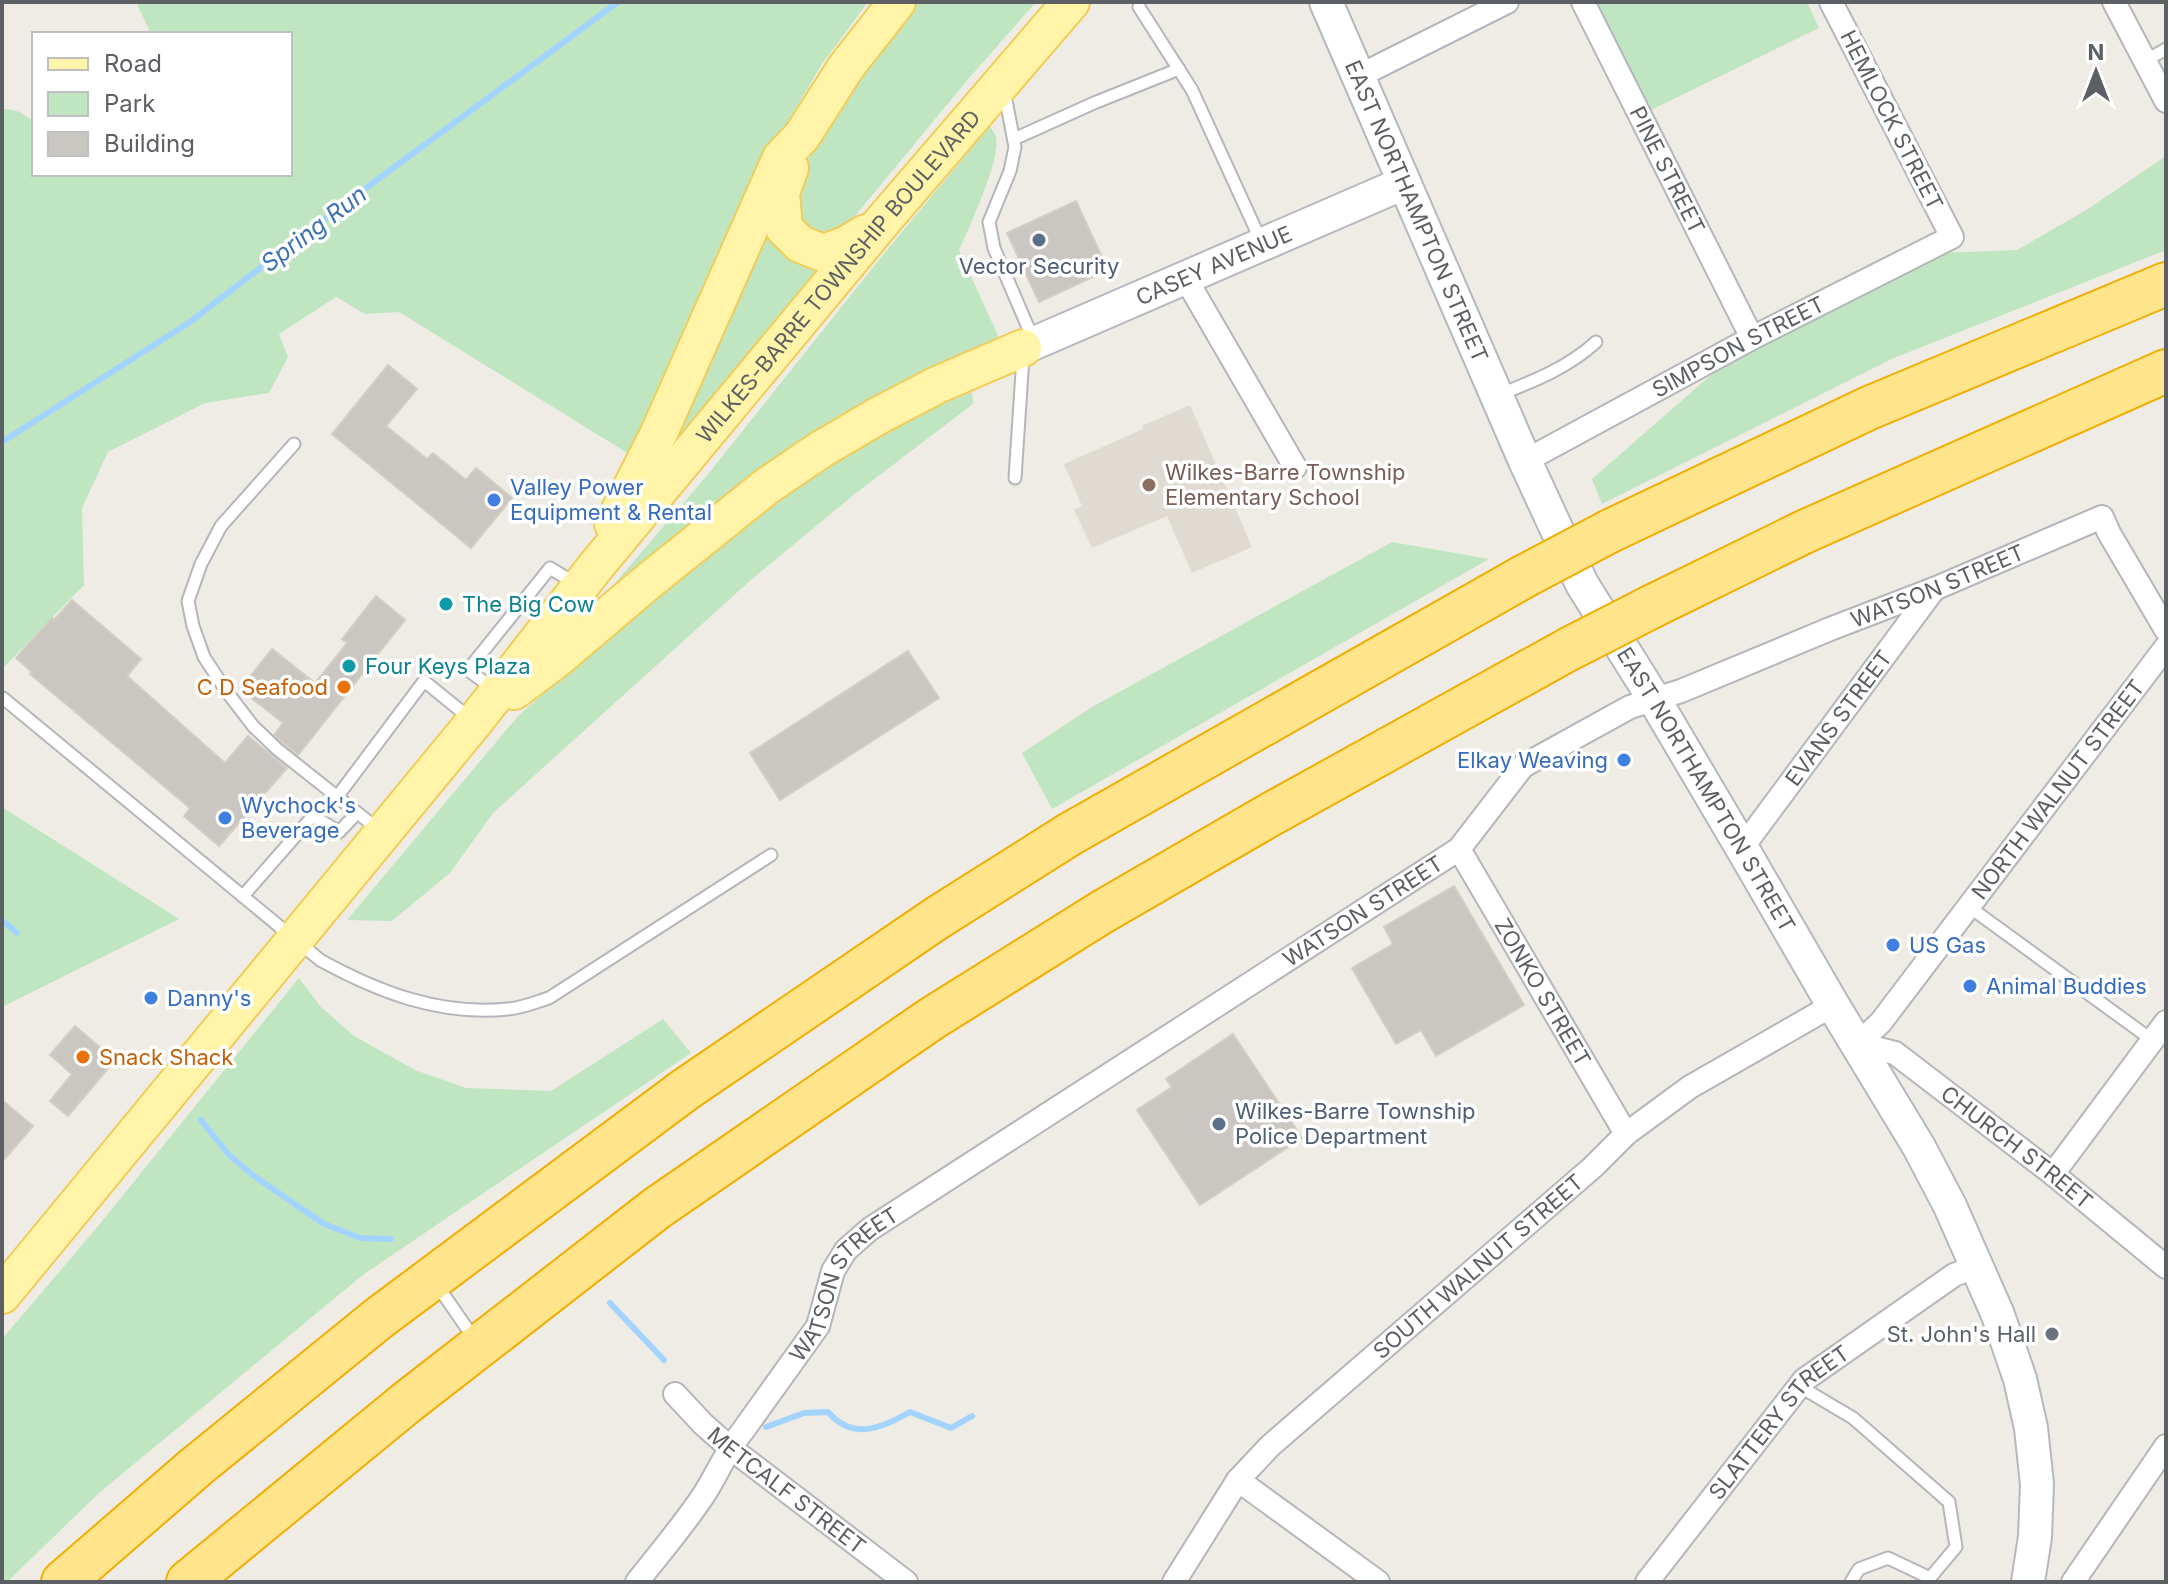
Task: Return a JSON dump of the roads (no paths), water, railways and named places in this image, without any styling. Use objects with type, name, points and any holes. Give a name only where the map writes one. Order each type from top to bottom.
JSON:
[{"type":"highway","points":[[63,1582],[209,1456],[379,1318],[686,1089],[937,918],[1070,834],[1523,577],[1610,531],[1869,408],[2166,284]]},
{"type":"highway","points":[[188,1582],[406,1403],[657,1208],[931,1019],[1102,912],[1273,813],[1569,649],[1653,606],[1806,531],[2166,371]]},
{"type":"main road","points":[[588,576],[659,433],[781,158],[802,136],[846,67],[897,2]]},
{"type":"main road","name":"WILKES-BARRE TOWNSHIP BOULEVARD","points":[[501,695],[588,576],[881,223],[1071,2]]},
{"type":"main road","name":"EAST NORTHAMPTON STREET","points":[[1326,2],[1525,461],[1582,584],[1654,699],[1919,1147],[1950,1206],[1998,1315],[2020,1379],[2031,1428],[2037,1484],[2035,1537],[2028,1582]]},
{"type":"main road","points":[[802,136],[781,193],[784,228],[800,244],[823,253],[846,245],[881,223]]},
{"type":"main road","name":"CASEY AVENUE","points":[[1029,346],[1404,183]]},
{"type":"main road","points":[[9,1281],[295,940],[370,823],[501,695],[558,658],[767,486],[820,450],[937,385],[1029,346]]},
{"type":"street","points":[[1359,76],[1507,2]]},
{"type":"street","name":"PINE STREET","points":[[1583,2],[1752,338]]},
{"type":"street","name":"HEMLOCK STREET","points":[[1831,2],[1952,237]]},
{"type":"street","points":[[2114,2],[2166,101]]},
{"type":"street","name":"SIMPSON STREET","points":[[1525,461],[1752,338],[1952,237]]},
{"type":"street","points":[[1186,279],[1295,467]]},
{"type":"street","name":"WATSON STREET","points":[[637,1582],[701,1499],[729,1447],[818,1326],[833,1271],[846,1250],[870,1229],[1459,849],[1523,766],[1630,707],[1681,691],[2102,517],[2166,630]]},
{"type":"street","name":"EVANS STREET","points":[[1742,848],[1934,589]]},
{"type":"street","name":"NORTH WALNUT STREET","points":[[1858,1044],[1881,1022],[2166,647]]},
{"type":"street","name":"ZONKO STREET","points":[[1459,849],[1626,1134]]},
{"type":"street","name":"SOUTH WALNUT STREET","points":[[1174,1582],[1238,1480],[1270,1446],[1593,1167],[1626,1134],[1690,1087],[1833,1005]]},
{"type":"street","points":[[2053,1174],[2166,1022]]},
{"type":"street","name":"CHURCH STREET","points":[[1858,1044],[1895,1053],[2053,1174],[2166,1267]]},
{"type":"street","name":"SLATTERY STREET","points":[[1647,1582],[1804,1380],[1954,1275],[1976,1266]]},
{"type":"street","name":"METCALF STREET","points":[[675,1394],[729,1447],[906,1582]]},
{"type":"street","points":[[2073,1582],[2166,1446]]},
{"type":"street","points":[[1238,1480],[1378,1582]]},
{"type":"lane","points":[[1139,7],[1192,90],[1263,245]]},
{"type":"lane","points":[[2145,61],[2166,49]]},
{"type":"lane","points":[[1014,139],[1179,69]]},
{"type":"lane","points":[[1002,82],[1015,147],[1010,171],[989,222],[994,248],[1029,346],[1015,478]]},
{"type":"lane","points":[[1496,395],[1538,380],[1596,342]]},
{"type":"lane","points":[[294,444],[221,526],[201,564],[188,601],[193,626],[204,657],[253,726],[370,823]]},
{"type":"lane","points":[[337,797],[424,681],[475,721]]},
{"type":"lane","points":[[3,698],[320,960],[352,978],[430,1006],[470,1010],[510,1009],[549,998],[771,855]]},
{"type":"lane","points":[[243,896],[313,816],[339,832],[370,823]]},
{"type":"lane","points":[[1968,906],[2152,1040]]},
{"type":"lane","points":[[432,1278],[479,1346]]},
{"type":"lane","points":[[1799,1386],[1853,1418],[1949,1502],[1956,1547],[1930,1578],[1888,1558],[1859,1569],[1851,1582]]},
{"type":"waterway","name":"Spring Run","points":[[2,442],[190,322],[618,2]]},
{"type":"waterway","points":[[2,920],[17,933]]},
{"type":"waterway","points":[[201,1120],[229,1155],[324,1224],[360,1238],[391,1239]]},
{"type":"waterway","points":[[610,1303],[664,1360]]},
{"type":"waterway","points":[[766,1427],[804,1413],[828,1412],[838,1421],[858,1429],[878,1427],[910,1412],[951,1428],[972,1416]]},
{"type":"place","name":"Vector Security","points":[[1039,240]]},
{"type":"place","name":"Wilkes-Barre Township Elementary School","points":[[1149,485]]},
{"type":"place","name":"Valley Power Equipment & Rental","points":[[494,500]]},
{"type":"place","name":"The Big Cow","points":[[446,604]]},
{"type":"place","name":"Four Keys Plaza","points":[[349,666]]},
{"type":"place","name":"C D Seafood","points":[[344,687]]},
{"type":"place","name":"Elkay Weaving","points":[[1624,760]]},
{"type":"place","name":"Wychock's Beverage","points":[[225,818]]},
{"type":"place","name":"US Gas","points":[[1893,945]]},
{"type":"place","name":"Animal Buddies","points":[[1970,986]]},
{"type":"place","name":"Danny's","points":[[151,998]]},
{"type":"place","name":"Snack Shack","points":[[83,1057]]},
{"type":"place","name":"Wilkes-Barre Township Police Department","points":[[1219,1124]]},
{"type":"place","name":"St. John's Hall","points":[[2052,1334]]}]
